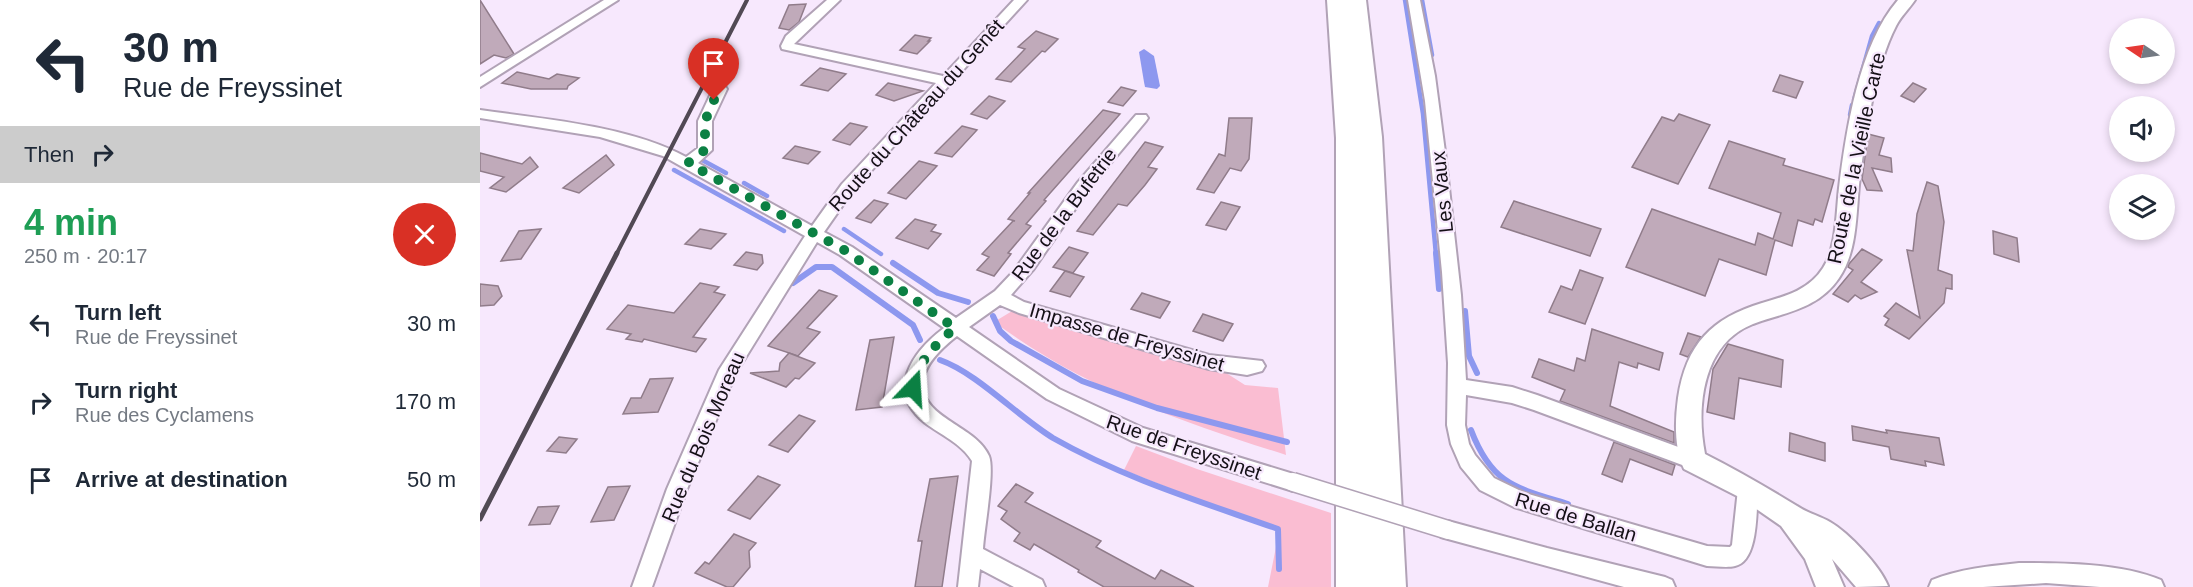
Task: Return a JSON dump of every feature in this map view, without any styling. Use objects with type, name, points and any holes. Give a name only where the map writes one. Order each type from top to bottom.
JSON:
[{"type":"highway","points":[[1337,0],[1348,138],[1354,587]]},
{"type":"highway","points":[[1356,0],[1370,137],[1388,587]]},
{"type":"street","points":[[480,82],[612,0]]},
{"type":"street","points":[[834,0],[790,39],[787,46],[945,81]]},
{"type":"street","name":"Route du Château du Genêt","points":[[814,233],[848,188],[1021,0]]},
{"type":"street","name":"Les Vaux","points":[[1414,0],[1427,69],[1438,149],[1453,290],[1457,386]]},
{"type":"street","name":"Route de la Vieille Carte","points":[[1693,461],[1688,421],[1690,399],[1698,367],[1710,342],[1733,322],[1793,303],[1814,293],[1833,270],[1841,243],[1856,137],[1874,60],[1886,29],[1907,0]]},
{"type":"street","points":[[688,163],[705,150],[705,121],[720,89]]},
{"type":"street","name":"Rue de Freyssinet","points":[[480,114],[601,133],[655,147],[688,163],[814,233],[876,271],[1053,394],[1138,435],[1448,530],[1547,558],[1665,587]]},
{"type":"street","name":"Rue de la Bufetrie","points":[[972,554],[981,459],[967,444],[914,399],[915,376],[934,346],[999,296],[1027,267],[1070,202],[1142,118]]},
{"type":"street","name":"Rue du Bois Moreau","points":[[642,587],[677,489],[728,370],[814,233]]},
{"type":"street","name":"Impasse de Freyssinet","points":[[999,296],[1019,307],[1209,362],[1247,368],[1256,366]]},
{"type":"street","points":[[1457,386],[1512,395],[1693,461],[1748,489],[1790,517],[1821,531],[1838,544],[1875,586]]},
{"type":"street","name":"Rue de Ballan","points":[[1457,386],[1456,425],[1460,444],[1468,461],[1487,484],[1521,501],[1707,556],[1734,557],[1742,549],[1748,489]]},
{"type":"street","points":[[1790,517],[1815,551],[1831,587],[1842,582],[1857,582],[1875,586]]},
{"type":"street","points":[[968,587],[972,554],[1035,587]]},
{"type":"street","points":[[1940,587],[1985,575],[2012,573],[2054,573],[2105,577],[2154,587]]},
{"type":"shaded area","points":[[1019,307],[1209,362],[1245,385],[1278,388],[1286,455],[1207,429],[1134,401],[1064,367],[994,322]]},
{"type":"shaded area","points":[[1136,446],[1197,469],[1331,513],[1331,587],[1268,587],[1279,532],[1124,470]]},
{"type":"water","points":[[1144,49],[1154,56],[1160,86],[1157,89],[1145,87],[1139,52]]},
{"type":"building","points":[[480,0],[514,54],[506,58],[494,55],[480,64]]},
{"type":"building","points":[[806,4],[799,22],[789,30],[779,28],[789,5]]},
{"type":"building","points":[[1036,31],[1058,39],[1045,52],[1042,51],[1011,82],[996,79],[1025,49],[1018,47]]},
{"type":"building","points":[[915,35],[931,38],[917,54],[900,50]]},
{"type":"building","points":[[820,68],[846,74],[828,91],[801,85]]},
{"type":"building","points":[[517,72],[549,79],[557,74],[579,78],[567,89],[531,89],[502,83]]},
{"type":"building","points":[[1780,75],[1803,82],[1796,98],[1773,91]]},
{"type":"building","points":[[888,83],[923,91],[894,101],[876,95]]},
{"type":"building","points":[[1913,83],[1926,89],[1914,102],[1901,96]]},
{"type":"building","points":[[1121,87],[1136,91],[1123,106],[1108,102]]},
{"type":"building","points":[[989,96],[1005,101],[987,119],[971,114]]},
{"type":"building","points":[[1103,110],[1120,114],[1044,200],[1046,201],[1026,224],[1031,226],[1008,253],[1011,254],[994,276],[977,270],[989,257],[982,254],[1015,221],[1008,219],[1030,193],[1028,193]]},
{"type":"building","points":[[1679,114],[1710,125],[1678,184],[1632,167],[1662,117],[1674,121]]},
{"type":"building","points":[[1229,118],[1252,118],[1249,159],[1241,171],[1230,168],[1214,193],[1197,189],[1219,154],[1225,156]]},
{"type":"building","points":[[850,123],[867,127],[850,145],[833,140]]},
{"type":"building","points":[[962,126],[977,130],[952,157],[935,153]]},
{"type":"building","points":[[1868,134],[1884,138],[1879,155],[1891,158],[1892,172],[1872,168],[1882,191],[1867,190],[1862,179]]},
{"type":"building","points":[[1729,141],[1785,159],[1783,165],[1834,180],[1822,222],[1815,219],[1813,225],[1798,220],[1792,246],[1775,240],[1766,275],[1719,259],[1705,296],[1626,267],[1652,209],[1755,245],[1758,233],[1773,239],[1781,213],[1709,188]]},
{"type":"building","points":[[1145,142],[1163,147],[1148,167],[1157,169],[1145,185],[1127,206],[1118,204],[1093,235],[1077,231]]},
{"type":"building","points":[[795,146],[820,152],[808,164],[783,158]]},
{"type":"building","points":[[480,153],[522,164],[530,157],[538,167],[506,192],[490,188],[504,177],[480,171]]},
{"type":"building","points":[[606,155],[614,165],[579,193],[563,188]]},
{"type":"building","points":[[919,161],[937,166],[906,199],[888,193]]},
{"type":"building","points":[[1927,182],[1938,186],[1944,222],[1938,270],[1952,275],[1952,289],[1946,288],[1944,303],[1909,339],[1885,325],[1889,319],[1884,316],[1896,303],[1920,318],[1907,250],[1913,251],[1917,214]]},
{"type":"building","points":[[874,200],[888,204],[871,223],[856,218]]},
{"type":"building","points":[[1514,201],[1601,229],[1590,256],[1501,227]]},
{"type":"building","points":[[1221,202],[1240,207],[1226,230],[1206,225]]},
{"type":"building","points":[[915,219],[936,225],[931,231],[941,234],[928,249],[896,238]]},
{"type":"building","points":[[541,229],[521,259],[501,261],[519,231]]},
{"type":"building","points":[[700,229],[726,234],[711,249],[685,244]]},
{"type":"building","points":[[1993,231],[2017,238],[2019,262],[1994,254]]},
{"type":"building","points":[[1069,247],[1088,253],[1073,273],[1053,267]]},
{"type":"building","points":[[1862,249],[1882,260],[1861,282],[1877,292],[1861,299],[1855,295],[1848,302],[1833,294],[1853,270],[1848,267],[1849,264]]},
{"type":"building","points":[[746,252],[762,255],[763,263],[757,270],[734,265]]},
{"type":"building","points":[[1580,270],[1603,278],[1585,324],[1549,312],[1561,286],[1572,290]]},
{"type":"building","points":[[1065,271],[1084,277],[1070,297],[1050,291]]},
{"type":"building","points":[[700,283],[719,287],[714,292],[725,295],[693,337],[706,339],[696,352],[644,339],[642,342],[626,339],[631,334],[607,329],[628,305],[674,313]]},
{"type":"building","points":[[480,284],[498,286],[502,296],[494,305],[480,306]]},
{"type":"building","points":[[819,290],[837,296],[807,328],[820,332],[798,356],[768,346]]},
{"type":"building","points":[[1142,293],[1170,302],[1160,318],[1131,309]]},
{"type":"building","points":[[1203,314],[1233,324],[1223,341],[1193,331]]},
{"type":"building","points":[[1592,329],[1663,353],[1659,370],[1638,363],[1637,368],[1619,362],[1610,406],[1674,432],[1674,443],[1560,401],[1565,390],[1532,377],[1539,359],[1574,371],[1577,358],[1585,361]]},
{"type":"building","points":[[1688,333],[1701,337],[1688,357],[1680,354]]},
{"type":"building","points":[[894,337],[882,407],[856,410],[870,340]]},
{"type":"building","points":[[1728,344],[1783,360],[1781,387],[1739,378],[1734,419],[1707,412],[1713,369]]},
{"type":"building","points":[[789,353],[815,363],[799,379],[795,378],[786,387],[750,373],[779,371],[780,363]]},
{"type":"building","points":[[673,378],[658,412],[623,414],[631,398],[641,398],[650,379]]},
{"type":"building","points":[[799,415],[815,421],[788,452],[769,445]]},
{"type":"building","points":[[1852,426],[1887,433],[1886,430],[1939,438],[1944,465],[1925,461],[1926,466],[1891,459],[1889,447],[1853,440]]},
{"type":"building","points":[[1790,433],[1825,443],[1825,461],[1789,451]]},
{"type":"building","points":[[559,437],[577,439],[566,453],[547,451]]},
{"type":"building","points":[[1614,442],[1675,465],[1672,475],[1630,459],[1622,482],[1602,474]]},
{"type":"building","points":[[758,476],[780,485],[750,519],[728,510]]},
{"type":"building","points":[[958,476],[942,587],[915,587],[922,541],[918,541],[930,479]]},
{"type":"building","points":[[1016,484],[1033,493],[1025,502],[1101,541],[1096,547],[1155,579],[1161,570],[1194,587],[1104,587],[1034,544],[1030,550],[1014,541],[1020,533],[1001,519],[1007,511],[998,506]]},
{"type":"building","points":[[630,486],[614,520],[591,522],[608,487]]},
{"type":"building","points":[[559,506],[550,524],[529,525],[538,507]]},
{"type":"building","points":[[734,534],[756,543],[749,551],[750,567],[733,587],[727,587],[695,573],[705,562],[709,564]]},
{"type":"waterway","points":[[1405,0],[1423,114],[1436,255]]},
{"type":"waterway","points":[[1422,0],[1432,55]]},
{"type":"waterway","points":[[1854,100],[1872,36],[1879,23]]},
{"type":"waterway","points":[[1850,115],[1852,105]]},
{"type":"waterway","points":[[702,160],[726,173]]},
{"type":"waterway","points":[[674,170],[784,231]]},
{"type":"waterway","points":[[744,183],[767,196]]},
{"type":"waterway","points":[[844,229],[881,254]]},
{"type":"waterway","points":[[1436,253],[1439,289]]},
{"type":"waterway","points":[[893,263],[938,293],[968,302]]},
{"type":"waterway","points":[[793,283],[816,267],[832,267],[913,325],[920,340]]},
{"type":"waterway","points":[[1465,311],[1469,356],[1477,373]]},
{"type":"waterway","points":[[993,316],[1000,331],[1011,341],[1082,381],[1157,408],[1287,442]]},
{"type":"waterway","points":[[940,360],[954,366],[983,385],[1039,429],[1080,452],[1163,488],[1278,529],[1279,569]]},
{"type":"waterway","points":[[1471,430],[1488,463],[1508,482],[1568,504]]},
{"type":"railway","points":[[616,255],[747,0]]},
{"type":"railway","points":[[480,519],[617,253]]},
{"type":"route","points":[[714,100],[705,121],[705,150],[688,163],[846,251],[955,328],[934,346],[923,361],[915,376],[913,388]]}]
